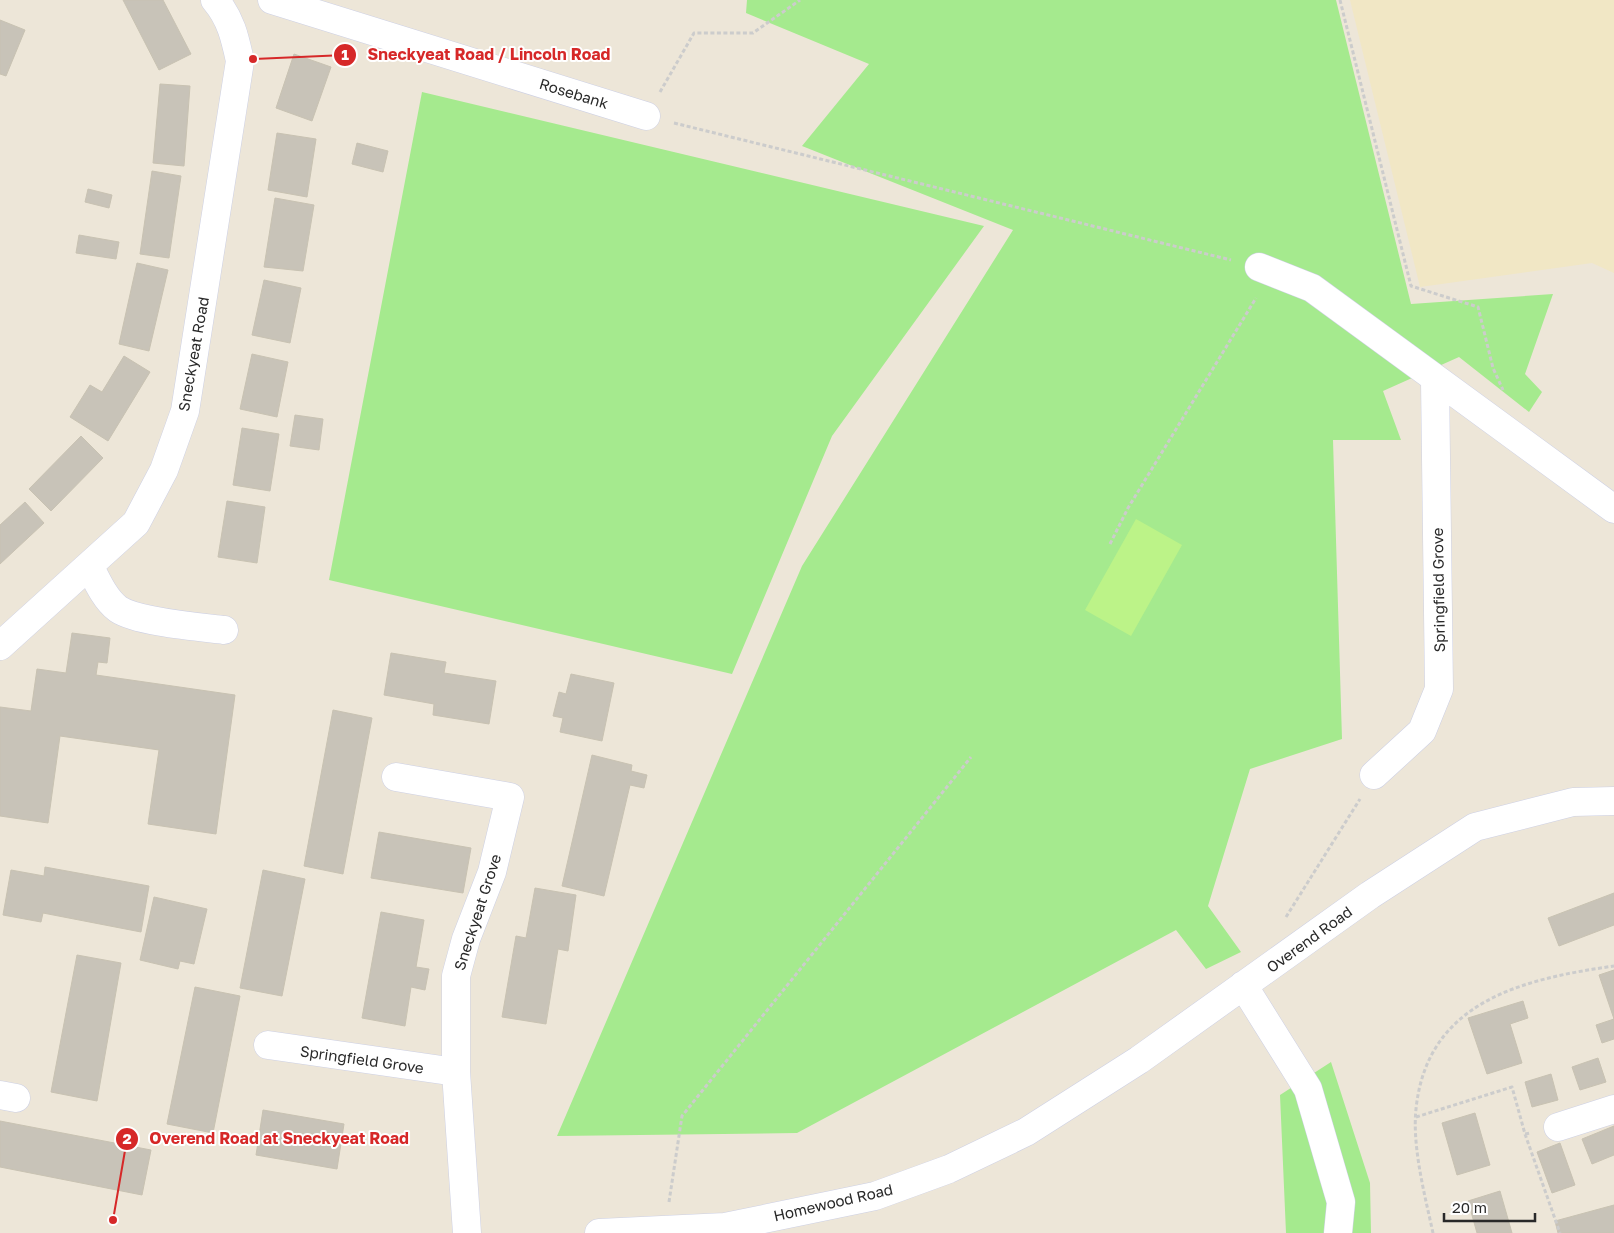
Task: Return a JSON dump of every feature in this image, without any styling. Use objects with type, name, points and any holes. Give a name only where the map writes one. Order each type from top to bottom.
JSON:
[{"type":"street","name":"Sneckyeat Road","points":[[0,646],[90,567],[136,523],[164,470],[185,411],[240,61],[235,37],[227,14],[216,0]]},
{"type":"street","name":"Rosebank","points":[[272,0],[646,116]]},
{"type":"street","points":[[1265,269],[1312,288],[1435,380],[1614,509]]},
{"type":"street","name":"Springfield Grove","points":[[1374,775],[1422,732],[1439,689],[1435,380]]},
{"type":"street","points":[[90,567],[102,590],[118,609],[148,619],[224,630]]},
{"type":"street","name":"Sneckyeat Grove","points":[[396,776],[510,798],[492,872],[466,939],[456,976],[456,1072],[467,1233]]},
{"type":"street","name":"Overend Road","points":[[1026,1132],[1140,1060],[1370,895],[1475,827],[1574,802],[1614,801]]},
{"type":"street","points":[[1243,985],[1308,1089],[1341,1202],[1338,1233]]},
{"type":"street","name":"Springfield Grove","points":[[268,1045],[456,1072]]},
{"type":"street","points":[[1558,1127],[1614,1109]]},
{"type":"street","name":"Homewood Road","points":[[600,1233],[725,1227],[875,1196],[949,1169],[1026,1132]]},
{"type":"path","points":[[800,0],[753,33],[694,33],[646,116],[1265,269],[1128,508],[1110,544]]},
{"type":"path","points":[[1340,0],[1411,286],[1478,307],[1494,368],[1504,394]]},
{"type":"path","points":[[665,1230],[682,1116],[972,757]]},
{"type":"path","points":[[1285,918],[1374,775]]},
{"type":"path","points":[[1433,1233],[1419,1169],[1416,1117],[1424,1068],[1440,1039],[1467,1011],[1521,985],[1564,973],[1614,966]]},
{"type":"path","points":[[1416,1117],[1512,1087],[1525,1134],[1560,1233]]},
{"type":"path","points":[[1525,1134],[1558,1127]]},
{"type":"shaded area","points":[[1350,0],[1614,0],[1614,273],[1592,263],[1420,287]]},
{"type":"green space","points":[[747,0],[1336,0],[1411,304],[1553,294],[1525,374],[1542,392],[1529,412],[1459,357],[1383,391],[1401,440],[1333,440],[1342,739],[1250,769],[1208,906],[1241,952],[1206,969],[1176,930],[797,1133],[557,1136],[802,566],[1013,230],[802,146],[869,64],[746,13]]},
{"type":"green space","points":[[422,92],[984,226],[832,436],[732,674],[329,580]]},
{"type":"green space","points":[[1136,519],[1182,545],[1131,636],[1085,610]]},
{"type":"green space","points":[[1331,1062],[1370,1183],[1371,1233],[1286,1233],[1280,1095]]},
{"type":"building","points":[[123,0],[163,0],[191,54],[159,70]]},
{"type":"building","points":[[0,20],[25,30],[6,76],[0,74]]},
{"type":"building","points":[[294,54],[331,67],[312,121],[276,108]]},
{"type":"building","points":[[160,84],[190,86],[184,166],[153,163]]},
{"type":"building","points":[[277,133],[316,139],[307,197],[268,190]]},
{"type":"building","points":[[357,143],[388,151],[383,172],[352,164]]},
{"type":"building","points":[[152,171],[181,176],[169,258],[140,254]]},
{"type":"building","points":[[88,189],[112,195],[109,208],[85,202]]},
{"type":"building","points":[[275,198],[314,205],[303,271],[264,267]]},
{"type":"building","points":[[79,235],[119,242],[116,259],[76,253]]},
{"type":"building","points":[[137,263],[168,270],[149,351],[119,344]]},
{"type":"building","points":[[264,280],[301,288],[290,343],[252,335]]},
{"type":"building","points":[[252,354],[288,362],[277,417],[240,409]]},
{"type":"building","points":[[124,356],[150,372],[108,441],[70,417],[90,385],[102,392]]},
{"type":"building","points":[[295,415],[323,419],[319,450],[290,446]]},
{"type":"building","points":[[242,428],[279,434],[270,491],[233,485]]},
{"type":"building","points":[[81,436],[103,458],[51,511],[29,489]]},
{"type":"building","points":[[227,501],[265,507],[257,563],[218,557]]},
{"type":"building","points":[[25,502],[44,523],[0,564],[0,525]]},
{"type":"building","points":[[72,633],[110,638],[107,663],[98,662],[96,675],[235,695],[216,834],[148,824],[159,750],[60,736],[48,823],[0,816],[0,707],[31,711],[37,669],[66,673]]},
{"type":"building","points":[[391,653],[446,662],[444,673],[496,681],[489,724],[433,715],[434,704],[384,695]]},
{"type":"building","points":[[571,674],[614,683],[602,741],[560,732],[563,718],[553,716],[559,692],[566,694]]},
{"type":"building","points":[[333,710],[372,718],[343,874],[304,866]]},
{"type":"building","points":[[592,755],[632,765],[631,771],[647,775],[644,788],[630,785],[604,896],[562,886]]},
{"type":"building","points":[[379,832],[471,848],[463,893],[371,878]]},
{"type":"building","points":[[45,867],[149,886],[141,932],[43,913],[41,922],[3,915],[11,870],[44,876]]},
{"type":"building","points":[[263,870],[305,879],[282,996],[240,988]]},
{"type":"building","points":[[535,888],[576,895],[568,951],[558,949],[546,1024],[502,1017],[516,936],[526,938]]},
{"type":"building","points":[[1614,893],[1614,925],[1559,946],[1548,918]]},
{"type":"building","points":[[154,897],[207,909],[194,964],[180,961],[178,969],[140,960]]},
{"type":"building","points":[[381,912],[424,920],[416,967],[429,969],[425,990],[411,987],[405,1026],[362,1018]]},
{"type":"building","points":[[77,955],[121,963],[97,1101],[51,1092]]},
{"type":"building","points":[[1614,970],[1614,1019],[1599,975]]},
{"type":"building","points":[[195,987],[240,996],[213,1133],[167,1124]]},
{"type":"building","points":[[1523,1001],[1528,1018],[1510,1024],[1522,1063],[1487,1074],[1468,1018]]},
{"type":"building","points":[[1614,1019],[1614,1039],[1602,1043],[1596,1025]]},
{"type":"building","points":[[1598,1058],[1606,1082],[1580,1090],[1572,1067]]},
{"type":"building","points":[[1551,1074],[1558,1100],[1532,1107],[1525,1082]]},
{"type":"building","points":[[263,1110],[344,1124],[337,1169],[256,1155]]},
{"type":"building","points":[[1475,1113],[1490,1165],[1457,1175],[1442,1123]]},
{"type":"building","points":[[0,1121],[151,1150],[142,1195],[0,1167]]},
{"type":"building","points":[[1614,1126],[1614,1155],[1592,1164],[1582,1139]]},
{"type":"building","points":[[1560,1143],[1575,1185],[1552,1193],[1537,1152]]},
{"type":"building","points":[[1500,1191],[1512,1233],[1477,1233],[1468,1201]]},
{"type":"building","points":[[1614,1205],[1614,1233],[1558,1233],[1555,1221]]},
{"type":"place","name":"Sneckyeat Road / Lincoln Road","points":[[253,59]]},
{"type":"place","name":"Overend Road at Sneckyeat Road","points":[[113,1220]]}]
